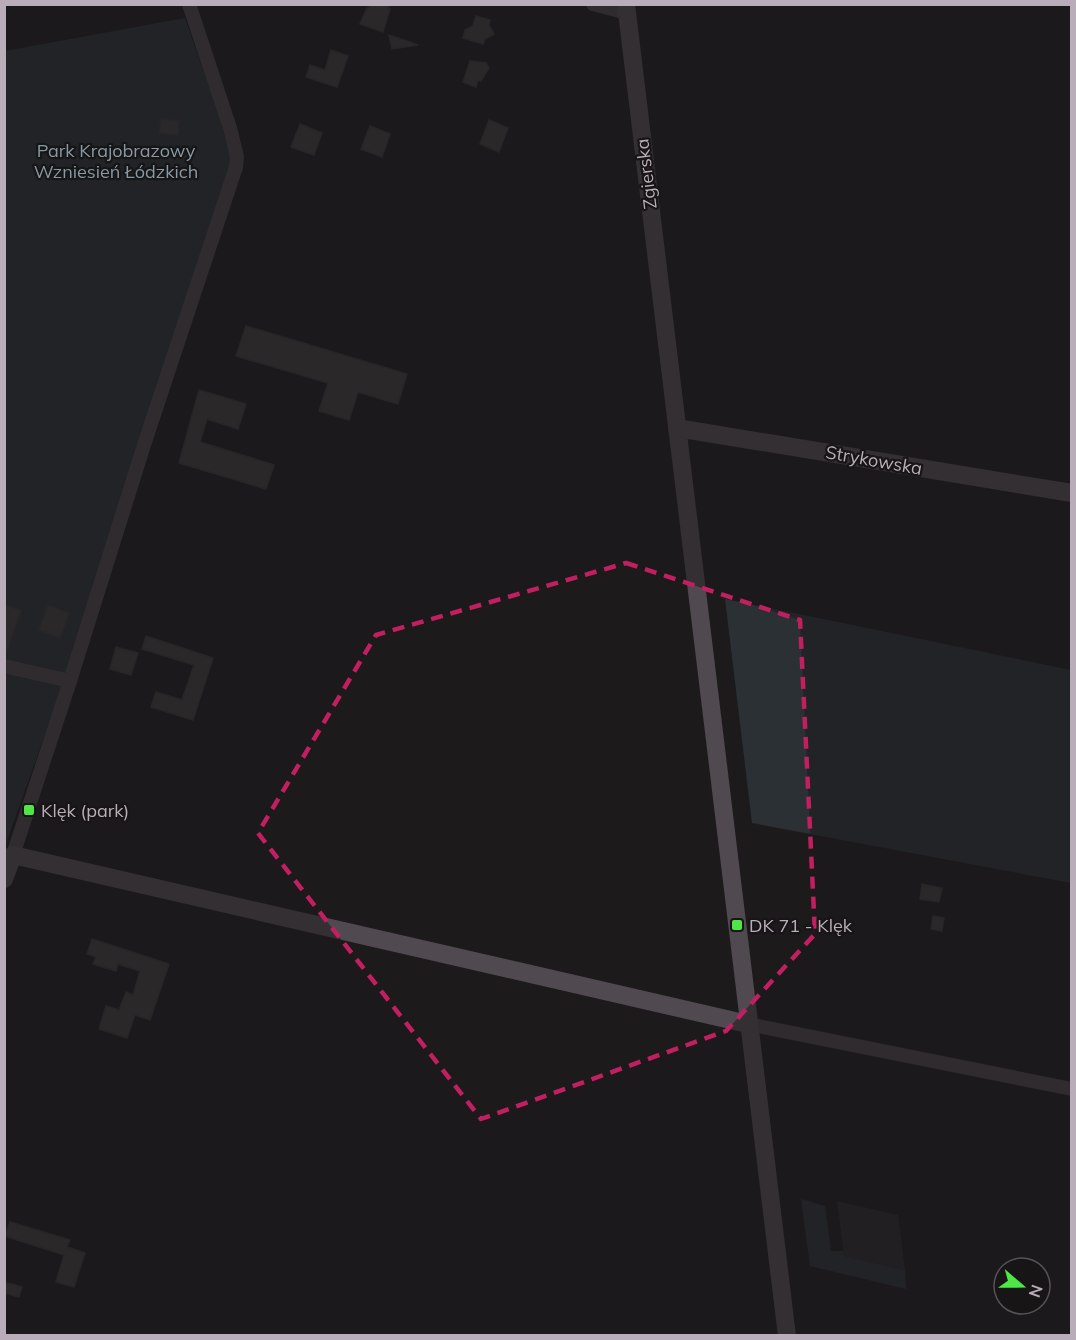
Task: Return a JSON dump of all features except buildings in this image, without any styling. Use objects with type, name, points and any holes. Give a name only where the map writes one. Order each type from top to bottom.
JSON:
[{"type":"main road","name":"Zgierska","points":[[626,9],[787,1335]]},
{"type":"main road","name":"Strykowska","points":[[677,428],[1071,493]]},
{"type":"main road","points":[[4,879],[13,855],[748,1024]]},
{"type":"street","points":[[13,855],[144,445],[236,167],[237,158],[230,128],[189,4]]},
{"type":"street","points":[[593,4],[626,9]]},
{"type":"street","points":[[4,666],[70,681]]},
{"type":"street","points":[[748,1024],[1071,1089]]},
{"type":"highlighted area","points":[[626,563],[800,620],[815,934],[726,1031],[481,1119],[258,833],[376,635]]},
{"type":"shaded area","points":[[837,1201],[898,1215],[905,1270],[844,1256]]},
{"type":"green space","name":"Park Krajobrazowy Wzniesień Łódzkich","points":[[185,18],[220,118],[232,164],[66,676],[5,846],[5,51]]},
{"type":"green space","points":[[725,599],[1071,670],[1071,883],[752,823]]},
{"type":"green space","points":[[801,1199],[825,1206],[831,1251],[843,1251],[844,1256],[905,1270],[906,1289],[810,1266]]},
{"type":"place","name":"Klęk (park)","points":[[29,810]]},
{"type":"place","name":"DK 71 - Klęk","points":[[737,925]]}]
